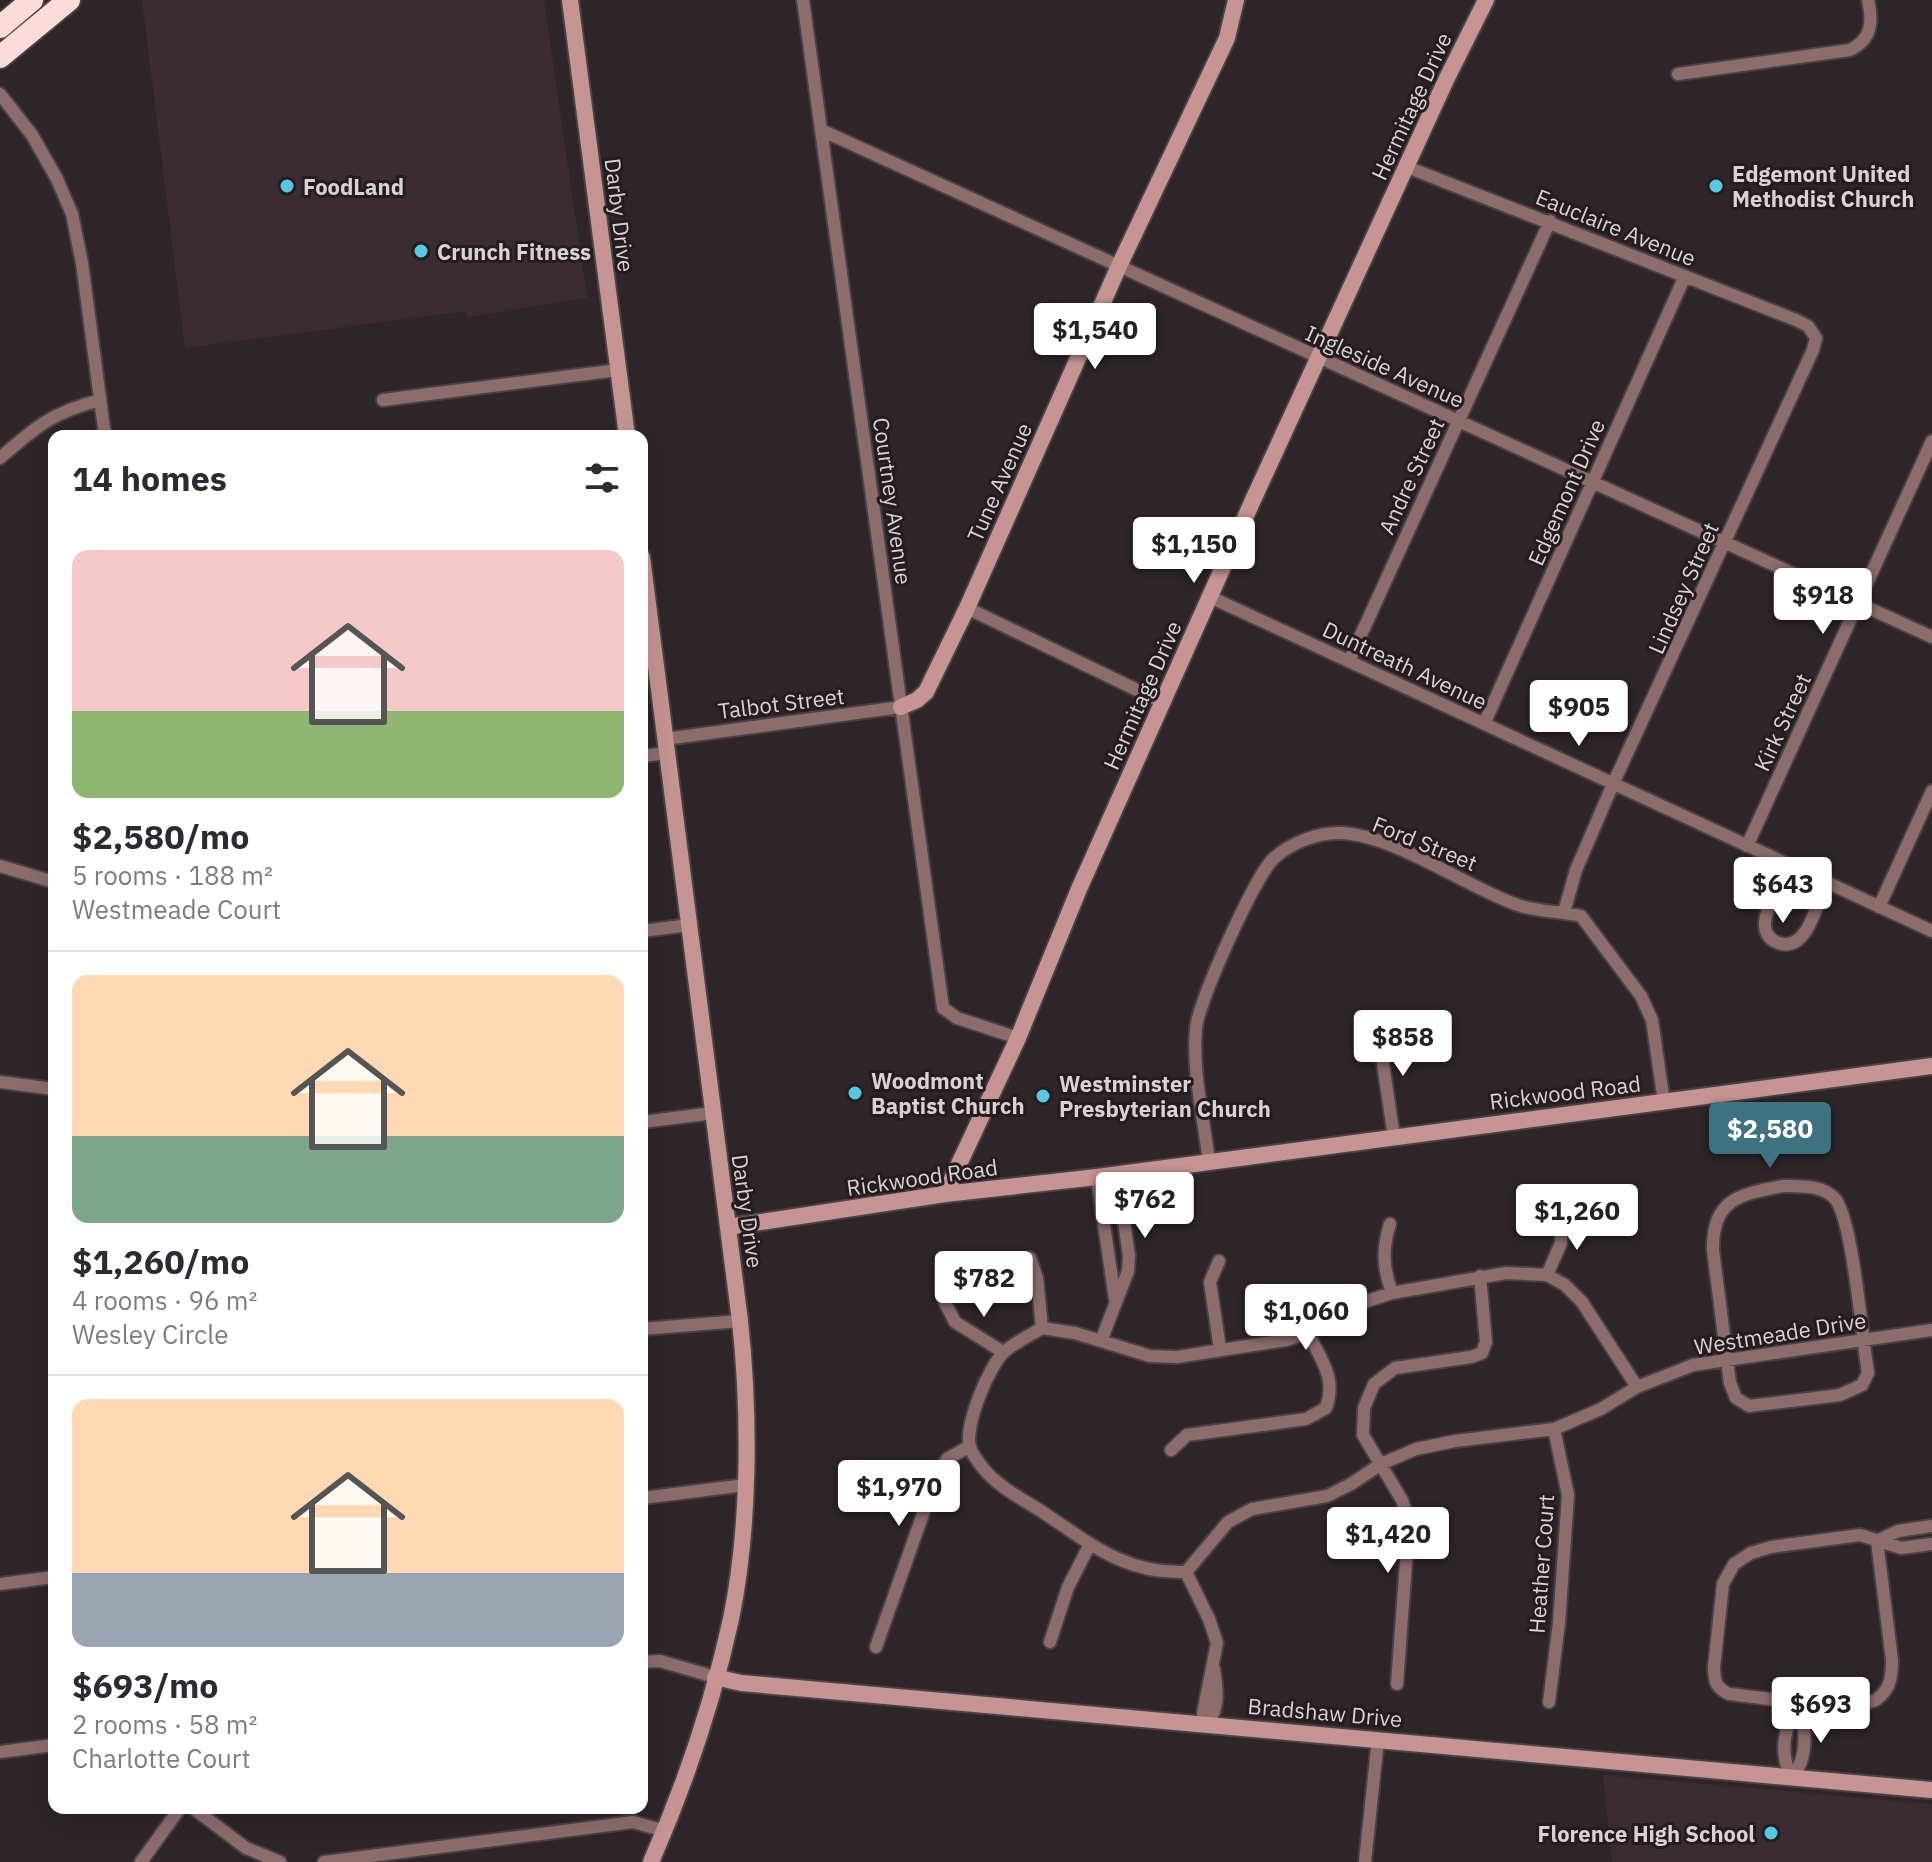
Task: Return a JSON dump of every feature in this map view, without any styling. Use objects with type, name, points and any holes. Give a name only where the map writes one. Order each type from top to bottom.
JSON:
[{"type":"highway","points":[[0,27],[32,0]]},
{"type":"highway","points":[[0,57],[69,0]]},
{"type":"street","name":"Darby Drive","points":[[570,0],[626,430]]},
{"type":"street","name":"Courtney Avenue","points":[[803,0],[943,1008],[957,1018],[1018,1038]]},
{"type":"street","name":"Tune Avenue","points":[[901,707],[926,692],[967,608],[1119,266],[1227,38],[1236,0]]},
{"type":"street","name":"Hermitage Drive","points":[[945,1194],[1018,1038],[1079,889],[1318,357],[1486,0]]},
{"type":"street","points":[[1678,74],[1850,50],[1861,44],[1869,34],[1872,20],[1868,0]]},
{"type":"street","points":[[0,94],[32,135],[57,179],[72,214],[82,263],[104,430]]},
{"type":"street","name":"Ingleside Avenue","points":[[821,130],[1932,637]]},
{"type":"street","name":"Eauclaire Avenue","points":[[1407,167],[1550,221],[1808,326]]},
{"type":"street","name":"Andre Street","points":[[1349,661],[1550,221]]},
{"type":"street","name":"Edgemont Drive","points":[[1484,724],[1685,276]]},
{"type":"street","name":"Lindsey Street","points":[[1564,912],[1576,870],[1613,784],[1813,350],[1816,338],[1808,326]]},
{"type":"street","points":[[383,400],[618,370]]},
{"type":"street","points":[[0,458],[39,424],[65,409],[100,400]]},
{"type":"street","name":"Kirk Street","points":[[1747,846],[1932,441]]},
{"type":"street","name":"Duntreath Avenue","points":[[1210,597],[1932,931]]},
{"type":"street","points":[[967,608],[1162,702]]},
{"type":"street","name":"Darby Drive","points":[[648,611],[740,1321],[745,1409],[745,1485],[731,1618],[665,1831],[651,1862]]},
{"type":"street","name":"Talbot Street","points":[[648,754],[666,746],[901,707]]},
{"type":"street","points":[[1879,907],[1932,791]]},
{"type":"street","name":"Ford Street","points":[[1209,1162],[1197,1067],[1196,1025],[1257,881],[1272,860],[1292,845],[1342,833],[1380,841],[1517,905],[1581,916],[1641,996],[1652,1020],[1664,1102]]},
{"type":"street","points":[[1789,865],[1764,919],[1765,932],[1774,942],[1788,945],[1801,938],[1825,882]]},
{"type":"street","points":[[0,866],[48,880]]},
{"type":"street","points":[[648,930],[689,925]]},
{"type":"street","points":[[1377,1024],[1394,1137]]},
{"type":"street","name":"Rickwood Road","points":[[728,1227],[945,1194],[1097,1177],[1932,1066]]},
{"type":"street","points":[[0,1082],[48,1088]]},
{"type":"street","points":[[648,1121],[713,1113]]},
{"type":"street","points":[[1101,1341],[1128,1271],[1129,1256],[1117,1174]]},
{"type":"street","points":[[1097,1177],[1115,1299]]},
{"type":"street","points":[[1783,1186],[1811,1186],[1835,1198],[1846,1222],[1863,1340],[1868,1373],[1862,1385],[1840,1395],[1749,1406],[1736,1398],[1726,1361],[1713,1250],[1713,1228],[1725,1204],[1748,1193],[1783,1186]]},
{"type":"street","points":[[1547,1275],[1561,1243],[1561,1221]]},
{"type":"street","points":[[1390,1224],[1383,1247],[1386,1277],[1392,1293]]},
{"type":"street","points":[[1030,1258],[1037,1278],[1042,1328]]},
{"type":"street","points":[[1219,1261],[1210,1282],[1220,1349]]},
{"type":"street","points":[[1208,1723],[1215,1714],[1217,1689],[1213,1663],[1217,1643],[1186,1572],[1161,1573],[1145,1569],[1089,1546],[997,1483],[981,1466],[970,1446],[974,1412],[988,1376],[1003,1352],[1042,1328],[1075,1333],[1158,1356],[1177,1357],[1286,1340],[1308,1333],[1364,1302],[1392,1293],[1480,1276],[1520,1272],[1547,1275],[1565,1285],[1582,1302],[1637,1387]]},
{"type":"street","points":[[1397,1684],[1409,1522],[1402,1500],[1363,1435],[1364,1408],[1374,1384],[1395,1368],[1482,1353],[1486,1342],[1480,1276]]},
{"type":"street","points":[[945,1303],[955,1322],[1003,1352]]},
{"type":"street","points":[[648,1329],[740,1321]]},
{"type":"street","name":"Westmeade Drive","points":[[1186,1572],[1228,1522],[1252,1509],[1327,1496],[1381,1464],[1416,1449],[1554,1429],[1601,1409],[1637,1387],[1693,1365],[1932,1330]]},
{"type":"street","points":[[1171,1450],[1187,1435],[1306,1419],[1326,1408],[1332,1394],[1331,1380],[1308,1333]]},
{"type":"street","name":"Heather Court","points":[[1549,1702],[1568,1508],[1564,1471],[1554,1429]]},
{"type":"street","points":[[876,1647],[935,1480],[947,1459],[970,1446]]},
{"type":"street","points":[[648,1497],[745,1485]]},
{"type":"street","points":[[1877,1541],[1898,1531],[1932,1526]]},
{"type":"street","points":[[1877,1541],[1892,1679],[1876,1700],[1866,1704],[1799,1701],[1729,1694],[1719,1689],[1714,1679],[1714,1667],[1723,1584],[1734,1564],[1761,1550],[1860,1535],[1901,1548],[1932,1544]]},
{"type":"street","points":[[1050,1642],[1068,1587],[1089,1546]]},
{"type":"street","points":[[0,1584],[48,1578]]},
{"type":"street","points":[[648,1662],[660,1661],[715,1677]]},
{"type":"street","name":"Bradshaw Drive","points":[[715,1677],[741,1683],[1932,1790]]},
{"type":"street","points":[[1799,1701],[1805,1726],[1802,1765],[1792,1777],[1784,1764],[1786,1725],[1799,1701]]},
{"type":"street","points":[[1365,1862],[1378,1739]]},
{"type":"street","points":[[0,1752],[48,1746]]},
{"type":"street","points":[[141,1862],[176,1814]]},
{"type":"street","points":[[201,1814],[246,1848],[280,1862]]},
{"type":"street","points":[[324,1862],[599,1825],[633,1822],[665,1831]]},
{"type":"shaded area","points":[[142,0],[544,0],[587,298],[468,317],[466,311],[185,348]]},
{"type":"shaded area","name":"Florence High School","points":[[1603,1775],[1932,1804],[1932,1862],[1612,1862]]},
{"type":"place","name":"FoodLand","points":[[287,186]]},
{"type":"place","name":"Edgemont United Methodist Church","points":[[1716,186]]},
{"type":"place","name":"Crunch Fitness","points":[[421,251]]},
{"type":"place","name":"Woodmont Baptist Church","points":[[855,1093]]},
{"type":"place","name":"Westminster Presbyterian Church","points":[[1043,1096]]},
{"type":"place","name":"Florence High School","points":[[1771,1833]]}]
